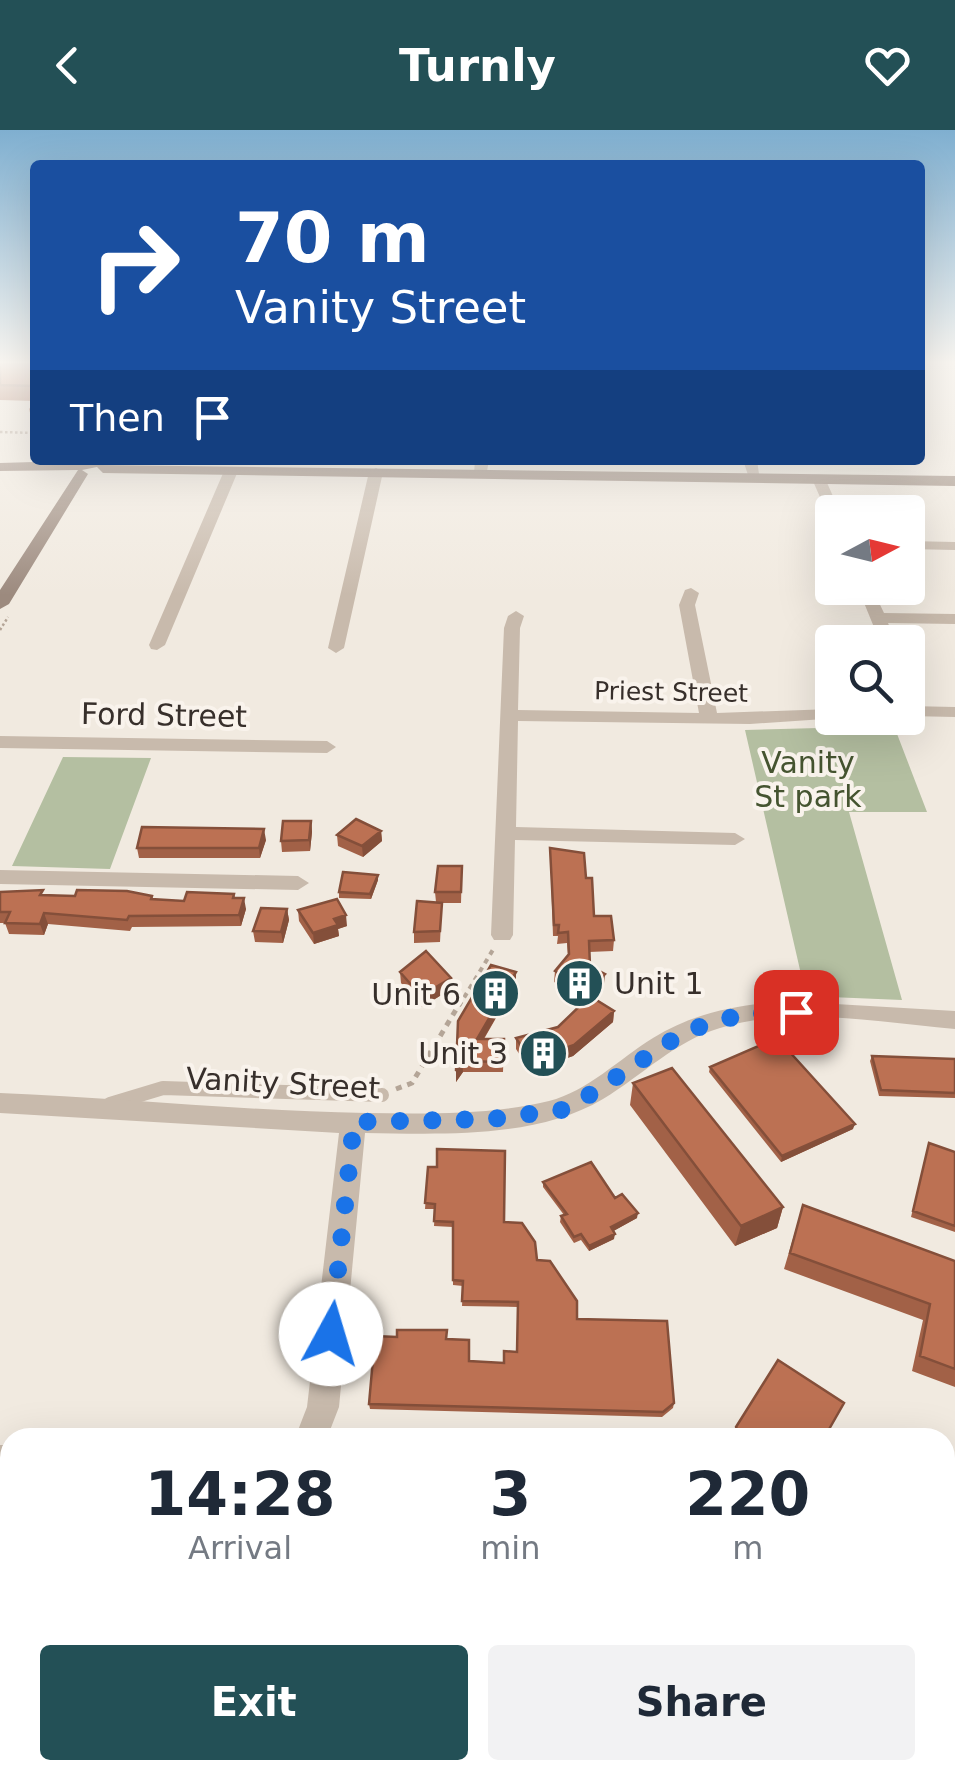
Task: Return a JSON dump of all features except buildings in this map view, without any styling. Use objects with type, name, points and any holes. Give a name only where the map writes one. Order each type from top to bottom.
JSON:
[{"type":"main road","points":[[0,604],[89,466]]},
{"type":"main road","points":[[0,467],[376,472],[482,467],[955,481]]},
{"type":"street","points":[[751,465],[755,478]]},
{"type":"street","points":[[157,645],[232,470]]},
{"type":"street","points":[[336,648],[376,472]]},
{"type":"street","points":[[819,479],[826,495]]},
{"type":"street","points":[[925,545],[955,546]]},
{"type":"street","points":[[691,593],[687,605],[709,718]]},
{"type":"street","points":[[872,605],[881,625]]},
{"type":"street","points":[[502,936],[502,833],[516,616]]},
{"type":"street","points":[[878,618],[955,620]]},
{"type":"street","points":[[925,711],[955,712]]},
{"type":"street","name":"Priest Street","points":[[508,716],[815,715]]},
{"type":"street","name":"Ford Street","points":[[0,742],[327,748]]},
{"type":"street","points":[[502,833],[735,838]]},
{"type":"street","points":[[0,877],[298,883]]},
{"type":"street","name":"Vanity Street","points":[[0,1103],[354,1122],[492,1119],[568,1109],[686,1031],[743,1014],[955,1020]]},
{"type":"street","points":[[316,1428],[323,1407],[354,1122]]},
{"type":"lane","points":[[106,1106],[163,1088],[382,1095]]},
{"type":"path","points":[[382,1095],[412,1083],[502,936]]},
{"type":"green space","name":"Vanity St park","points":[[815,728],[815,735],[897,735],[927,812],[849,812],[902,1000],[806,996],[745,730]]},
{"type":"green space","points":[[63,757],[151,758],[110,869],[12,866]]},
{"type":"place","name":"Unit 1","points":[[579,983]]},
{"type":"place","name":"Unit 6","points":[[496,994]]},
{"type":"place","name":"Unit 3","points":[[543,1053]]},
{"type":"route","points":[[331,1334],[354,1122],[492,1119],[568,1109],[686,1031],[743,1014],[796,1012]]}]
